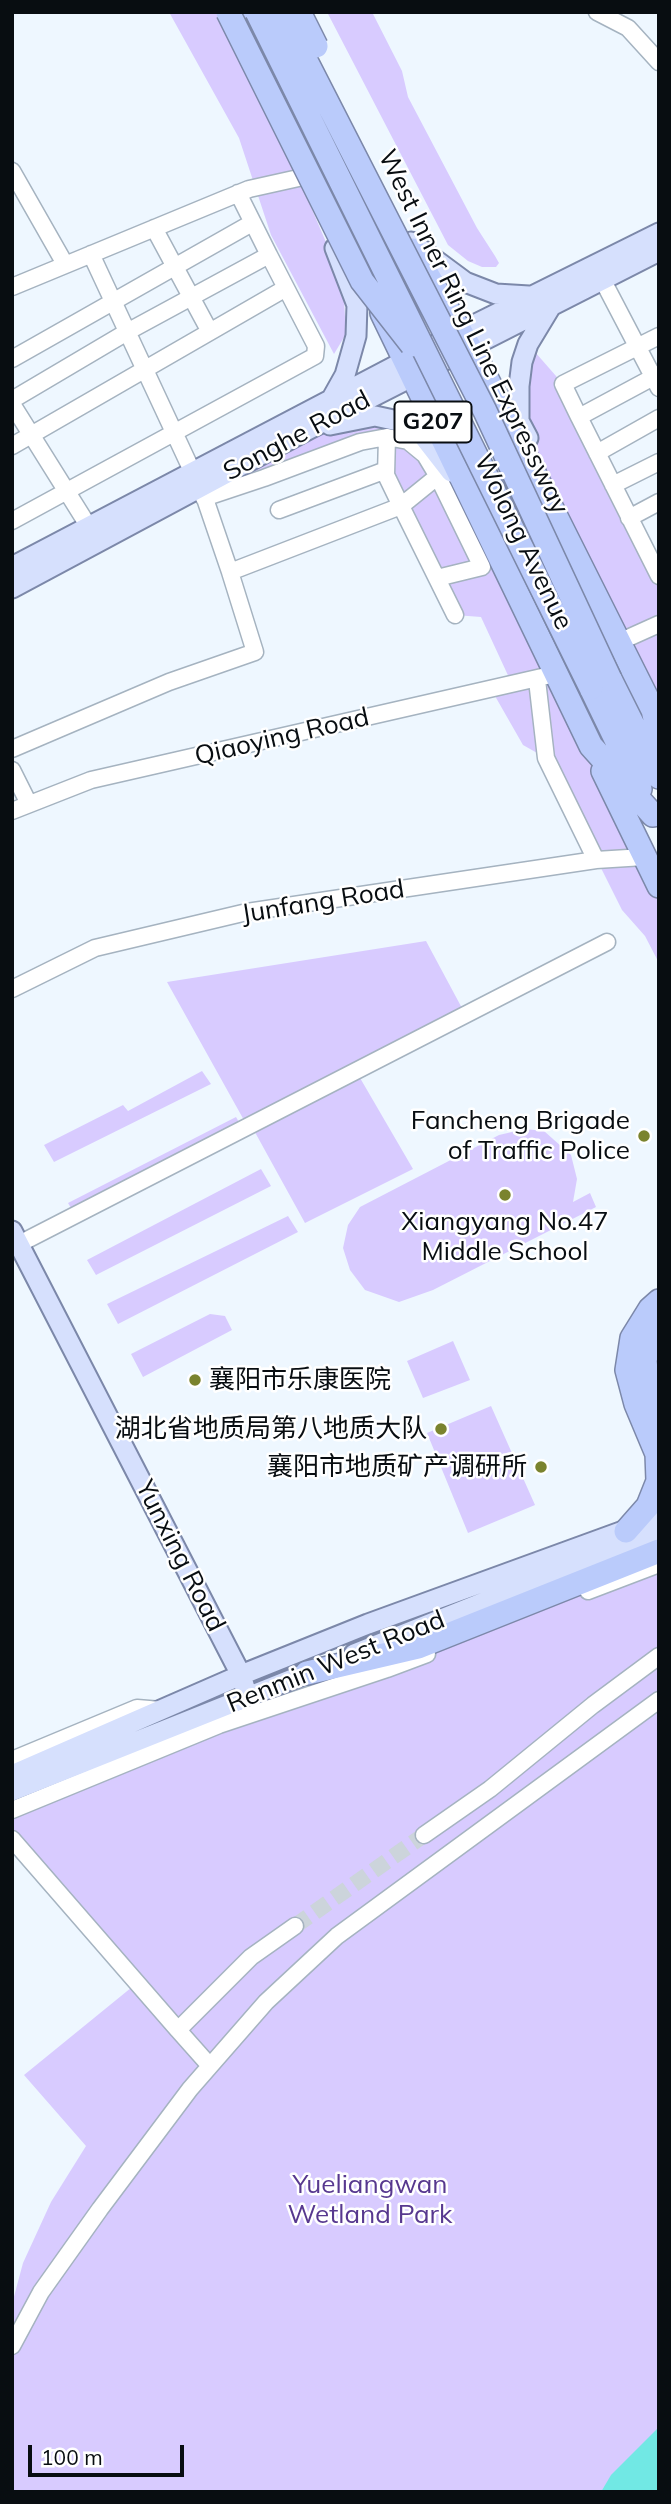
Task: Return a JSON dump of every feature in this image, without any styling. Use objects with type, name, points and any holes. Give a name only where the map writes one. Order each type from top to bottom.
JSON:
[{"type":"highway","points":[[228,12],[362,281],[410,342],[461,423]]},
{"type":"highway","name":"Wolong Avenue","points":[[242,12],[305,140],[407,369],[473,503],[546,677],[591,746],[656,821]]},
{"type":"highway","name":"West Inner Ring Line Expressway","points":[[257,12],[461,423],[600,683]]},
{"type":"highway","name":"West Inner Ring Line Expressway","points":[[281,12],[485,411],[600,683]]},
{"type":"highway","name":"Wolong Avenue","points":[[291,12],[390,212],[466,338],[656,715],[659,736]]},
{"type":"highway","points":[[299,12],[418,254],[442,328],[485,411]]},
{"type":"highway","points":[[600,683],[659,777]]},
{"type":"highway","name":"Wolong Avenue","points":[[600,683],[656,821]]},
{"type":"highway","points":[[591,746],[659,886]]},
{"type":"highway","points":[[626,1531],[648,1506],[658,1481],[657,1454],[636,1404],[627,1370],[632,1339],[650,1309],[659,1301]]},
{"type":"highway","points":[[659,1326],[650,1341],[645,1360],[648,1391],[659,1416]]},
{"type":"highway","points":[[307,1673],[418,1647],[659,1551]]},
{"type":"main road","points":[[305,140],[318,207],[357,304],[356,336],[345,375],[331,400]]},
{"type":"main road","points":[[390,212],[403,234],[434,261],[465,282],[496,294],[542,301],[522,362],[519,421],[567,517],[585,574]]},
{"type":"main road","name":"Songhe Road","points":[[12,588],[309,429],[407,369],[542,301],[659,233]]},
{"type":"main road","name":"Songhe Road","points":[[542,301],[602,279],[659,251]]},
{"type":"main road","name":"Songhe Road","points":[[12,567],[89,527],[199,486],[331,400],[407,369]]},
{"type":"main road","points":[[309,429],[375,416],[407,423],[423,436],[444,461],[473,503]]},
{"type":"main road","name":"Yunxing Road","points":[[16,1237],[241,1675],[247,1697]]},
{"type":"main road","points":[[12,1775],[241,1675],[368,1624],[659,1518]]},
{"type":"main road","name":"Renmin West Road","points":[[12,1791],[659,1532]]},
{"type":"street","points":[[597,12],[628,28],[659,62]]},
{"type":"street","points":[[12,171],[65,264]]},
{"type":"street","points":[[12,287],[238,193],[312,175]]},
{"type":"street","points":[[12,521],[315,356],[316,346],[238,193]]},
{"type":"street","points":[[12,359],[253,222]]},
{"type":"street","points":[[154,228],[210,332]]},
{"type":"street","points":[[12,749],[169,682],[255,652],[199,486],[91,254]]},
{"type":"street","points":[[89,527],[12,402],[127,332],[269,255]]},
{"type":"street","points":[[579,417],[657,380],[602,279]]},
{"type":"street","points":[[12,446],[286,288]]},
{"type":"street","points":[[659,337],[563,384],[629,518],[653,549],[659,576]]},
{"type":"street","points":[[597,453],[659,418]]},
{"type":"street","points":[[199,486],[360,442],[387,437],[408,441],[425,455],[438,476],[482,567],[437,578]]},
{"type":"street","points":[[387,437],[386,475],[455,615]]},
{"type":"street","points":[[613,485],[659,462]]},
{"type":"street","points":[[279,510],[386,470]]},
{"type":"street","points":[[230,572],[401,506],[438,476]]},
{"type":"street","points":[[629,518],[659,502]]},
{"type":"street","points":[[619,642],[659,624]]},
{"type":"street","points":[[546,677],[546,758],[596,860]]},
{"type":"street","name":"Qiaoying Road","points":[[12,811],[92,780],[546,677]]},
{"type":"street","points":[[12,771],[29,804]]},
{"type":"street","name":"Junfang Road","points":[[12,989],[95,948],[247,912],[596,860],[644,857]]},
{"type":"street","points":[[16,1237],[607,942]]},
{"type":"street","points":[[12,1810],[205,1730],[387,1670],[659,1564]]},
{"type":"street","points":[[424,1835],[490,1788],[659,1656]]},
{"type":"street","points":[[307,1673],[387,1670]]},
{"type":"street","points":[[12,2346],[41,2292],[100,2209],[210,2066],[266,2001],[337,1936],[659,1700]]},
{"type":"street","points":[[12,1760],[137,1708],[161,1710]]},
{"type":"street","points":[[12,1839],[210,2066]]},
{"type":"street","points":[[178,2030],[251,1956],[295,1927]]},
{"type":"green space","points":[[169,12],[220,12],[267,104],[343,282],[346,334],[334,354],[271,235],[239,138]]},
{"type":"green space","points":[[327,12],[372,12],[402,71],[408,97],[477,228],[499,263],[496,267],[482,267],[468,261],[448,245]]},
{"type":"green space","points":[[528,344],[563,384],[659,576],[659,720],[519,421]]},
{"type":"green space","points":[[407,423],[445,461],[659,886],[659,963],[645,936],[622,910],[546,758],[523,745],[491,689],[512,684],[481,617],[455,615],[378,439],[204,498],[309,429]]},
{"type":"green space","points":[[426,941],[463,1010],[245,1122],[167,982]]},
{"type":"green space","points":[[202,1071],[211,1084],[54,1162],[44,1145],[123,1105],[128,1111]]},
{"type":"green space","points":[[356,1071],[413,1169],[305,1223],[251,1125]]},
{"type":"green space","points":[[236,1117],[243,1129],[75,1215],[68,1203]]},
{"type":"green space","points":[[525,1129],[544,1131],[571,1155],[577,1179],[573,1202],[590,1193],[596,1207],[433,1290],[399,1302],[365,1290],[350,1270],[343,1248],[348,1225],[360,1207],[499,1135]]},
{"type":"green space","points":[[261,1169],[271,1186],[96,1275],[87,1260]]},
{"type":"green space","points":[[288,1216],[298,1232],[118,1324],[107,1304]]},
{"type":"green space","points":[[210,1314],[225,1316],[232,1330],[143,1377],[131,1354]]},
{"type":"green space","points":[[453,1341],[470,1380],[423,1398],[407,1361]]},
{"type":"green space","points":[[491,1406],[535,1505],[468,1533],[427,1433]]},
{"type":"green space","name":"Yueliangwan Wetland Park","points":[[659,1564],[659,2492],[12,2492],[12,2304],[23,2263],[51,2202],[86,2146],[24,2075],[137,1983],[12,1839],[12,1810]]},
{"type":"water","points":[[659,2427],[659,2492],[601,2492],[611,2475]]},
{"type":"tunnel","points":[[295,1926],[424,1835]]},
{"type":"place","name":"Fancheng Brigade of Traffic Police","points":[[644,1136]]},
{"type":"place","name":"Xiangyang No.47 Middle School","points":[[505,1195]]},
{"type":"place","name":"襄阳市乐康医院","points":[[195,1380]]},
{"type":"place","name":"湖北省地质局第八地质大队","points":[[441,1429]]},
{"type":"place","name":"襄阳市地质矿产调研所","points":[[541,1467]]}]
